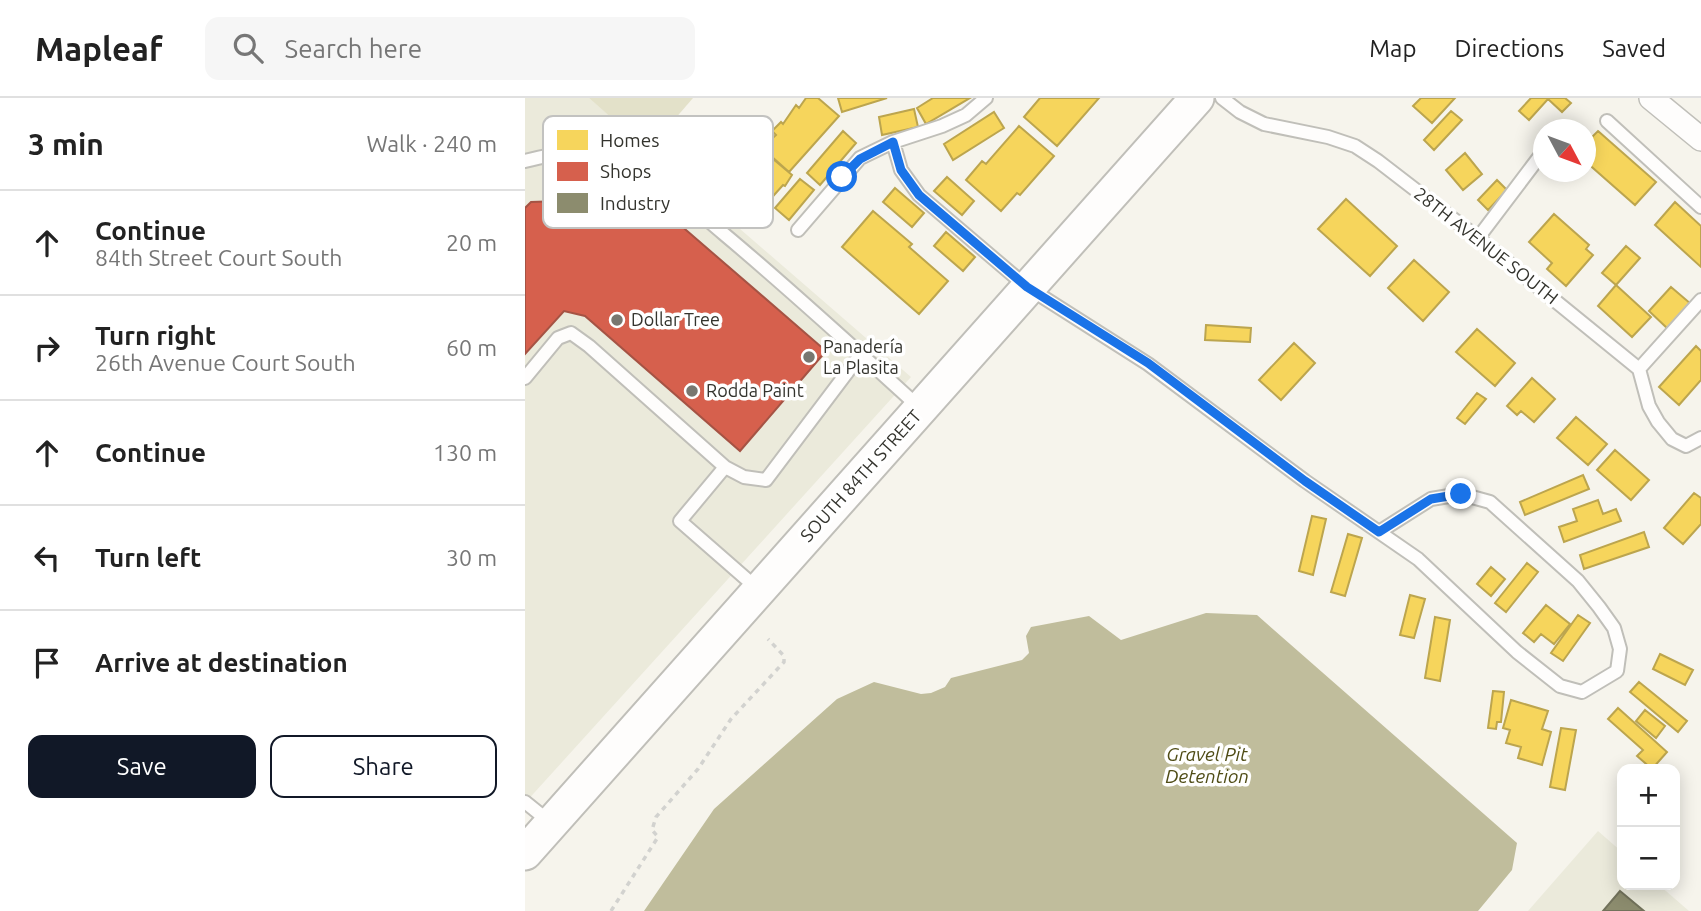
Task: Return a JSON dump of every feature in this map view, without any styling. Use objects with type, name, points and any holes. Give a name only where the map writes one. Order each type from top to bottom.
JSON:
[{"type":"main road","name":"SOUTH 84TH STREET","points":[[525,853],[1196,98]]},
{"type":"street","points":[[1651,98],[1701,139]]},
{"type":"lane","points":[[798,230],[860,159],[893,142],[966,115],[986,98]]},
{"type":"lane","name":"28TH AVENUE SOUTH","points":[[1221,98],[1240,112],[1264,124],[1328,137],[1355,146],[1478,238],[1639,369]]},
{"type":"lane","points":[[1607,121],[1701,207]]},
{"type":"lane","points":[[893,142],[901,170],[919,195],[1027,287],[1148,363],[1305,481],[1418,559],[1517,652],[1560,686],[1581,692],[1616,671],[1620,649],[1614,628],[1599,607],[1578,580],[1490,502],[1461,494],[1431,499],[1379,532]]},
{"type":"lane","points":[[525,161],[543,157]]},
{"type":"lane","points":[[1478,238],[1533,165]]},
{"type":"lane","points":[[717,228],[804,300],[920,408]]},
{"type":"lane","points":[[1701,300],[1639,369],[1649,406],[1672,439],[1686,446],[1701,438]]},
{"type":"lane","points":[[525,378],[558,338],[571,333],[725,467],[744,478],[766,480],[861,354]]},
{"type":"lane","points":[[725,467],[680,521],[759,590]]},
{"type":"lane","points":[[525,802],[551,823]]},
{"type":"path","points":[[611,911],[659,837],[652,830],[656,817],[698,769],[731,719],[785,662],[768,639]]},
{"type":"shaded area","points":[[525,98],[589,98],[610,116],[543,116],[543,228],[739,228],[911,377],[525,803]]},
{"type":"shaded area","points":[[589,98],[693,98],[677,116],[609,116]]},
{"type":"shaded area","points":[[1598,831],[1617,848],[1617,890],[1665,890],[1689,911],[1528,911]]},
{"type":"water","name":"Gravel Pit Detention","points":[[1206,613],[1257,615],[1517,843],[1512,870],[1478,911],[644,911],[714,809],[837,699],[874,682],[921,694],[931,693],[945,687],[951,678],[1022,660],[1029,653],[1026,636],[1031,627],[1089,616],[1121,640]]},
{"type":"building: Homes","points":[[806,98],[818,98],[839,116],[789,172],[773,158],[773,138],[776,135],[773,130],[781,122],[783,124],[796,105],[799,108]]},
{"type":"building: Homes","points":[[838,98],[887,98],[842,112]]},
{"type":"building: Homes","points":[[933,98],[970,98],[926,124],[917,108]]},
{"type":"building: Homes","points":[[1040,98],[1099,98],[1057,146],[1024,117]]},
{"type":"building: Homes","points":[[1421,98],[1455,98],[1432,123],[1413,106]]},
{"type":"building: Homes","points":[[1531,98],[1565,98],[1571,103],[1562,112],[1548,99],[1529,120],[1519,111]]},
{"type":"building: Homes","points":[[914,109],[918,127],[882,135],[879,117]]},
{"type":"building: Homes","points":[[1451,111],[1462,120],[1434,150],[1424,140]]},
{"type":"building: Homes","points":[[994,112],[1004,128],[953,160],[944,144]]},
{"type":"building: Homes","points":[[1019,126],[1054,156],[1020,195],[1017,193],[1001,211],[966,180],[982,161],[986,164]]},
{"type":"building: Homes","points":[[843,131],[856,143],[820,185],[807,173]]},
{"type":"building: Homes","points":[[1598,131],[1656,182],[1635,205],[1596,171]]},
{"type":"building: Homes","points":[[1465,153],[1482,174],[1463,190],[1446,170]]},
{"type":"building: Homes","points":[[773,159],[792,175],[785,186],[773,196]]},
{"type":"building: Homes","points":[[947,177],[974,201],[962,215],[934,191]]},
{"type":"building: Homes","points":[[800,179],[814,190],[789,220],[775,208]]},
{"type":"building: Homes","points":[[1497,180],[1507,190],[1488,210],[1478,200]]},
{"type":"building: Homes","points":[[895,188],[924,213],[912,227],[883,202]]},
{"type":"building: Homes","points":[[1346,199],[1397,246],[1370,276],[1318,229]]},
{"type":"building: Homes","points":[[1675,202],[1701,226],[1701,267],[1655,225]]},
{"type":"building: Homes","points":[[873,211],[912,244],[909,247],[948,281],[919,314],[842,247]]},
{"type":"building: Homes","points":[[1554,214],[1589,245],[1586,249],[1593,255],[1566,286],[1547,269],[1552,263],[1529,242]]},
{"type":"building: Homes","points":[[946,232],[975,257],[963,271],[934,246]]},
{"type":"building: Homes","points":[[1626,246],[1640,258],[1616,285],[1602,273]]},
{"type":"building: Homes","points":[[1414,260],[1449,292],[1423,321],[1388,288]]},
{"type":"building: Homes","points":[[1616,285],[1651,317],[1632,337],[1598,306]]},
{"type":"building: Homes","points":[[1671,287],[1691,304],[1668,329],[1649,311]]},
{"type":"building: Homes","points":[[1206,325],[1251,328],[1250,342],[1205,340]]},
{"type":"building: Homes","points":[[1477,329],[1515,363],[1495,386],[1456,352]]},
{"type":"building: Homes","points":[[1294,343],[1315,363],[1281,400],[1259,380]]},
{"type":"building: Homes","points":[[1696,346],[1701,351],[1701,380],[1679,405],[1659,387]]},
{"type":"building: Homes","points":[[1532,378],[1555,399],[1534,422],[1521,411],[1517,415],[1507,406]]},
{"type":"building: Homes","points":[[1477,393],[1486,399],[1465,424],[1457,418]]},
{"type":"building: Homes","points":[[1576,417],[1607,444],[1588,465],[1557,438]]},
{"type":"building: Homes","points":[[1615,450],[1649,480],[1631,500],[1597,470]]},
{"type":"building: Homes","points":[[1583,475],[1589,489],[1525,515],[1520,502]]},
{"type":"building: Homes","points":[[1694,493],[1701,498],[1701,524],[1683,544],[1664,528]]},
{"type":"building: Homes","points":[[1598,500],[1603,514],[1616,509],[1621,521],[1564,542],[1559,527],[1577,521],[1573,509]]},
{"type":"building: Homes","points":[[1312,516],[1326,519],[1313,575],[1299,571]]},
{"type":"building: Homes","points":[[1644,532],[1649,547],[1584,569],[1580,555]]},
{"type":"building: Homes","points":[[1348,534],[1362,538],[1345,596],[1331,592]]},
{"type":"building: Homes","points":[[1527,563],[1538,572],[1506,612],[1495,603]]},
{"type":"building: Homes","points":[[1491,567],[1505,579],[1491,596],[1477,584]]},
{"type":"building: Homes","points":[[1410,595],[1425,599],[1414,638],[1400,635]]},
{"type":"building: Homes","points":[[1546,605],[1570,624],[1554,644],[1541,634],[1534,642],[1523,633]]},
{"type":"building: Homes","points":[[1578,615],[1590,623],[1563,661],[1551,653]]},
{"type":"building: Homes","points":[[1435,617],[1450,620],[1440,681],[1425,678]]},
{"type":"building: Homes","points":[[1660,654],[1693,670],[1685,685],[1653,669]]},
{"type":"building: Homes","points":[[1639,682],[1687,721],[1678,732],[1630,692]]},
{"type":"building: Homes","points":[[1493,691],[1504,692],[1501,722],[1497,722],[1496,729],[1488,728]]},
{"type":"building: Homes","points":[[1511,700],[1548,711],[1542,729],[1551,732],[1542,765],[1518,758],[1521,747],[1506,743],[1510,730],[1503,728]]},
{"type":"building: Homes","points":[[1618,708],[1667,752],[1656,764],[1646,764],[1637,756],[1643,750],[1608,719]]},
{"type":"building: Homes","points":[[1645,710],[1665,726],[1656,738],[1636,721]]},
{"type":"building: Homes","points":[[1561,728],[1576,730],[1565,790],[1550,787]]},
{"type":"building: Shops","points":[[531,202],[543,202],[543,228],[684,228],[826,351],[740,451],[585,316],[564,311],[525,354],[525,208]]},
{"type":"building: Industry","points":[[1620,891],[1644,911],[1603,911]]},
{"type":"place","name":"Dollar Tree","points":[[617,320]]},
{"type":"place","name":"Panadería La Plasita","points":[[809,357]]},
{"type":"place","name":"Rodda Paint","points":[[692,391]]},
{"type":"route","points":[[842,177],[860,159],[893,142],[901,170],[919,195],[1027,287],[1148,363],[1305,481],[1379,532],[1431,499],[1461,494]]}]
